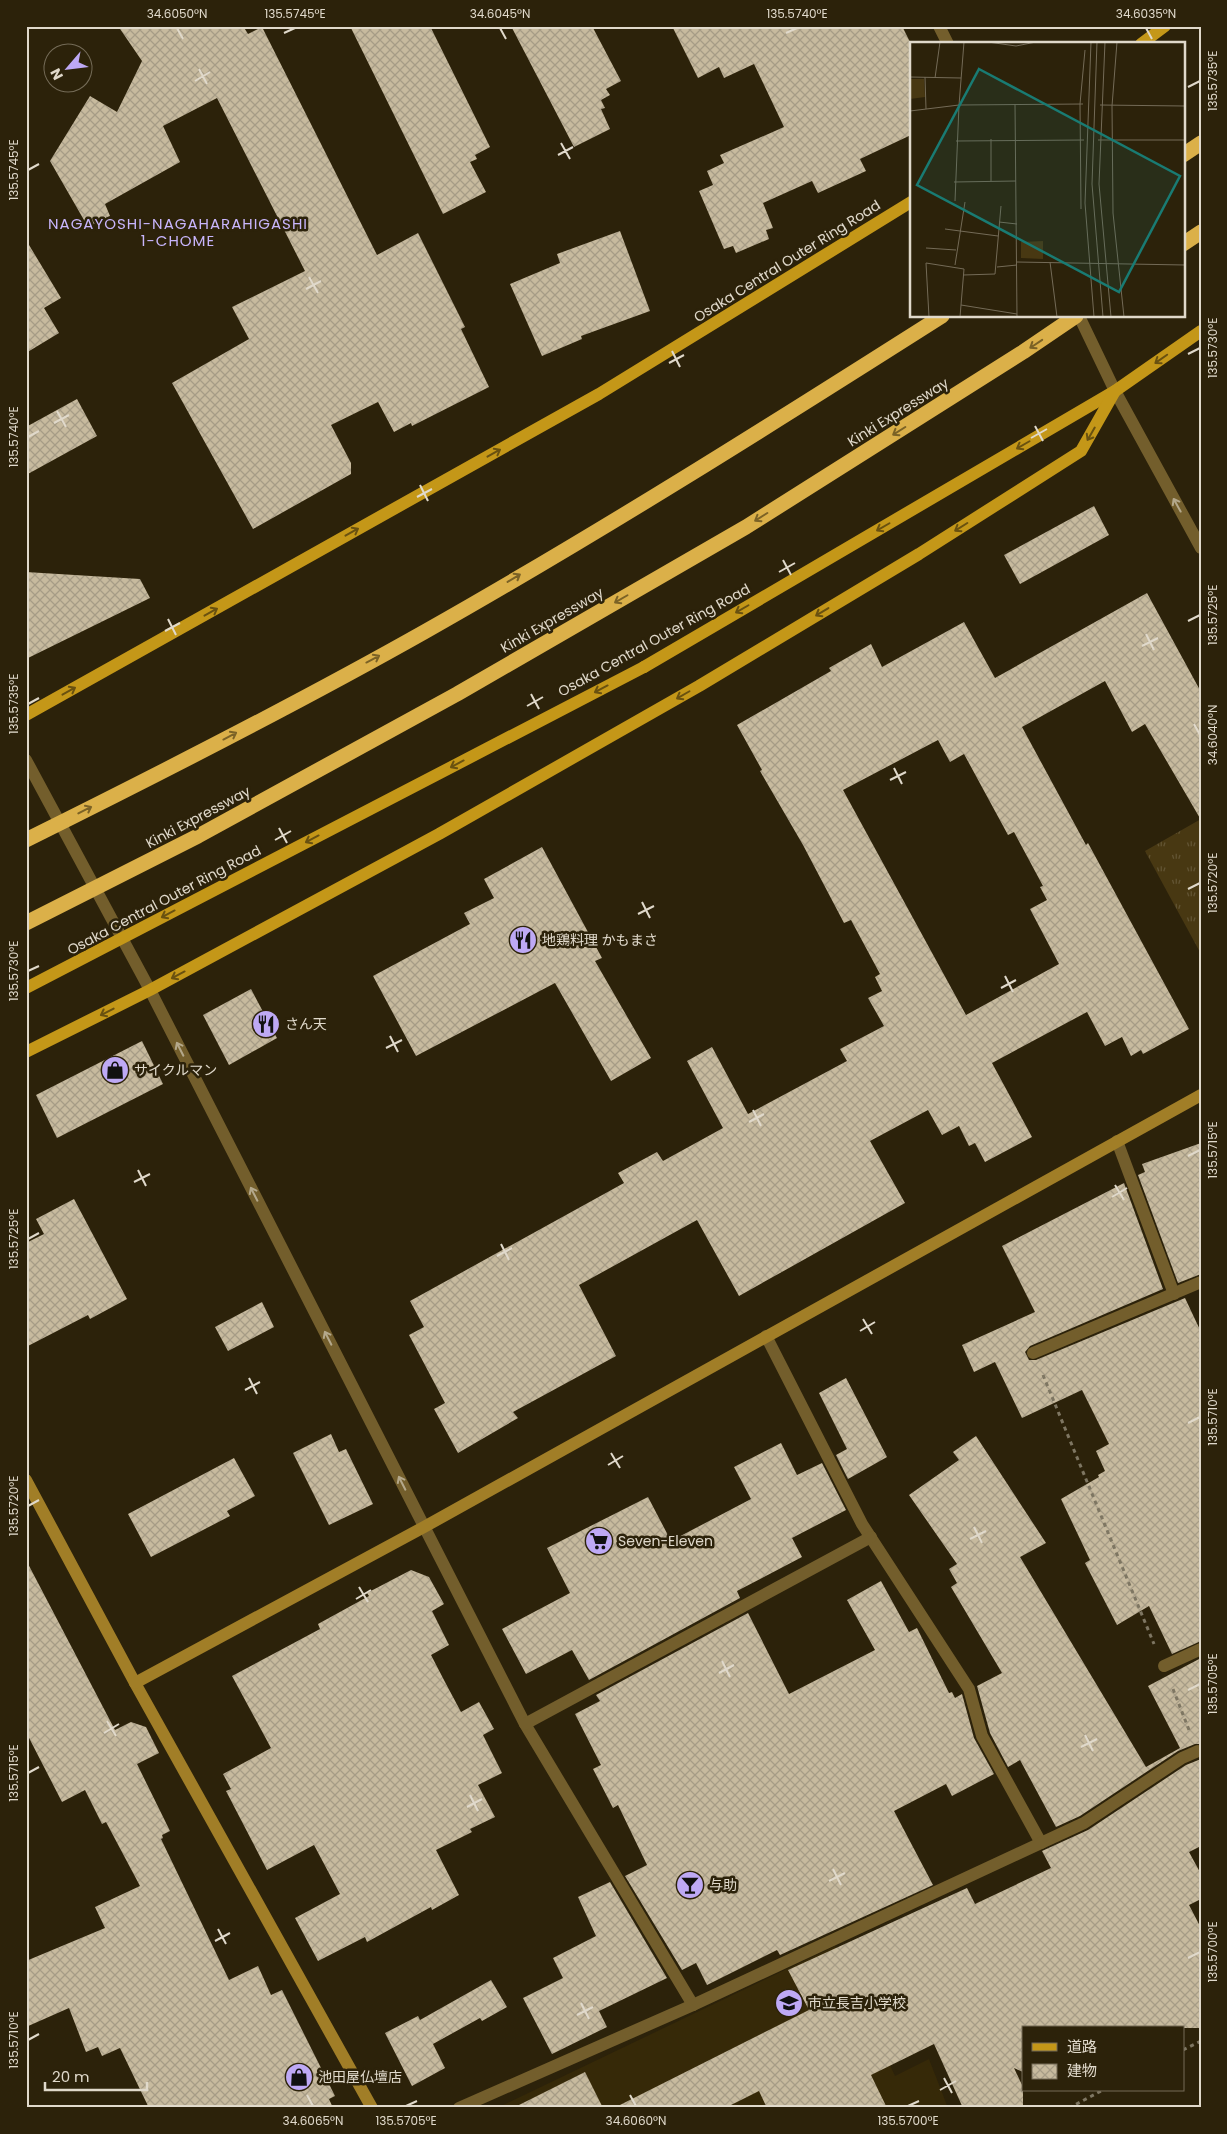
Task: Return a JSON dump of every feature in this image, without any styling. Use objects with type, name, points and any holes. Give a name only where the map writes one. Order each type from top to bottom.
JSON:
[{"type":"highway","points":[[1184,154],[1201,143]]},
{"type":"highway","points":[[1184,243],[1201,232]]},
{"type":"highway","points":[[26,840],[162,772],[426,631],[707,464],[939,318]]},
{"type":"highway","name":"Kinki Expressway","points":[[26,923],[198,836],[457,694],[763,516],[1075,318]]},
{"type":"main road","points":[[1144,42],[1165,26]]},
{"type":"main road","name":"Osaka Central Outer Ring Road","points":[[26,715],[599,394],[910,203]]},
{"type":"main road","name":"Osaka Central Outer Ring Road","points":[[26,988],[644,667],[1116,391],[1201,331]]},
{"type":"main road","points":[[26,1052],[150,990],[438,834],[690,691],[919,554],[1081,451],[1116,391]]},
{"type":"street","points":[[939,26],[947,42]]},
{"type":"street","points":[[1079,318],[1116,391],[1201,548]]},
{"type":"street","points":[[26,760],[150,990],[525,1724],[694,2005]]},
{"type":"street","points":[[135,1684],[424,1527],[1201,1095]]},
{"type":"street","points":[[1117,1141],[1174,1294]]},
{"type":"street","points":[[1034,1353],[1201,1282]]},
{"type":"street","points":[[766,1336],[871,1537],[969,1689],[982,1736],[1041,1843]]},
{"type":"street","points":[[26,1480],[135,1684],[372,2108]]},
{"type":"street","points":[[525,1724],[871,1537]]},
{"type":"street","points":[[1164,1666],[1201,1649]]},
{"type":"street","points":[[459,2108],[694,2005],[1084,1823],[1182,1758],[1198,1751]]},
{"type":"path","points":[[1034,1353],[1198,1751]]},
{"type":"path","points":[[1184,2050],[1201,2041]]},
{"type":"path","points":[[1069,2108],[1099,2092]]},
{"type":"shaded area","name":"市立長吉小学校","points":[[835,1946],[895,2076],[929,2059],[948,2108],[502,2108],[501,2106]]},
{"type":"green space","points":[[1201,819],[1201,954],[1145,851]]},
{"type":"building","points":[[118,26],[243,26],[248,34],[262,27],[377,255],[418,233],[465,327],[461,329],[489,387],[412,426],[411,423],[394,432],[378,402],[331,425],[351,463],[351,474],[253,529],[172,383],[249,339],[232,307],[305,271],[217,98],[163,126],[180,162],[105,204],[110,216],[88,227],[50,161],[90,96],[117,112],[142,61]]},
{"type":"building","points":[[350,26],[430,26],[490,147],[475,155],[477,159],[470,162],[486,192],[443,214]]},
{"type":"building","points":[[511,26],[592,26],[621,81],[606,89],[610,95],[601,100],[605,108],[601,109],[610,129],[574,147]]},
{"type":"building","points":[[672,26],[902,26],[910,42],[910,135],[860,159],[866,171],[818,193],[812,181],[763,203],[773,228],[766,230],[769,239],[736,253],[733,246],[724,249],[699,191],[713,185],[707,171],[724,163],[720,155],[784,127],[754,64],[724,78],[719,67],[698,78]]},
{"type":"building","points":[[620,231],[650,311],[581,336],[582,339],[542,356],[510,284],[560,263],[557,254]]},
{"type":"building","points":[[26,240],[61,298],[44,308],[59,333],[26,353]]},
{"type":"building","points":[[77,399],[97,436],[26,475],[26,427]]},
{"type":"building","points":[[1094,506],[1109,535],[1020,584],[1004,555]]},
{"type":"building","points":[[26,572],[140,579],[150,598],[26,659]]},
{"type":"building","points":[[1147,593],[1201,692],[1201,820],[1145,724],[1132,732],[1105,681],[1022,727],[1086,845],[1088,843],[1189,1029],[1143,1054],[1141,1050],[1131,1056],[1122,1037],[1105,1046],[1087,1012],[992,1063],[1032,1137],[985,1162],[975,1143],[969,1146],[959,1126],[942,1135],[928,1110],[870,1141],[905,1203],[739,1296],[697,1220],[579,1285],[616,1356],[513,1412],[518,1418],[458,1453],[434,1409],[445,1403],[409,1335],[424,1327],[410,1301],[624,1183],[618,1173],[657,1152],[663,1161],[723,1128],[687,1061],[712,1047],[748,1114],[847,1061],[840,1049],[884,1026],[868,998],[882,991],[875,977],[880,974],[851,920],[844,923],[803,845],[760,771],[762,770],[737,725],[831,671],[829,668],[871,644],[882,667],[964,622],[995,678]],"holes":[[[938,740],[950,762],[964,754],[1008,835],[1014,832],[1043,886],[1040,887],[1047,900],[1030,909],[1059,964],[966,1015],[843,790]]]},
{"type":"building","points":[[542,847],[602,958],[595,961],[651,1058],[611,1081],[555,983],[416,1056],[373,976],[470,924],[464,913],[494,898],[484,879]]},
{"type":"building","points":[[251,989],[277,1038],[229,1065],[203,1015]]},
{"type":"building","points":[[142,1041],[163,1084],[57,1138],[36,1095]]},
{"type":"building","points":[[1201,1143],[1201,1274],[1178,1283],[1138,1175],[1145,1172],[1142,1164]]},
{"type":"building","points":[[1124,1183],[1163,1289],[1030,1346],[1025,1352],[1029,1360],[1036,1360],[1185,1298],[1201,1332],[1201,1641],[1172,1654],[1149,1606],[1117,1625],[1085,1563],[1090,1560],[1061,1499],[1099,1477],[1098,1475],[1105,1471],[1096,1451],[1109,1444],[1082,1390],[1022,1418],[995,1362],[974,1372],[962,1345],[1035,1312],[1002,1246]]},
{"type":"building","points":[[74,1199],[127,1299],[90,1319],[88,1315],[26,1347],[26,1243],[44,1234],[36,1219]]},
{"type":"building","points":[[262,1302],[274,1327],[228,1351],[215,1327]]},
{"type":"building","points":[[846,1378],[887,1457],[848,1479],[836,1455],[847,1449],[819,1393]]},
{"type":"building","points":[[331,1434],[339,1452],[346,1449],[373,1504],[329,1525],[293,1453]]},
{"type":"building","points":[[976,1436],[1046,1543],[1020,1557],[1146,1767],[1180,1748],[1148,1686],[1201,1658],[1201,1744],[1195,1744],[1178,1751],[1080,1816],[1056,1827],[1020,1760],[1008,1767],[990,1733],[977,1686],[1002,1673],[951,1587],[957,1583],[949,1569],[957,1564],[909,1495],[959,1460],[953,1452]]},
{"type":"building","points":[[781,1443],[797,1475],[822,1463],[846,1510],[792,1538],[802,1557],[737,1591],[740,1598],[589,1680],[572,1650],[526,1674],[502,1629],[570,1593],[547,1548],[648,1497],[671,1541],[751,1499],[734,1467]]},
{"type":"building","points":[[234,1458],[255,1496],[227,1511],[230,1516],[151,1557],[128,1514]]},
{"type":"building","points":[[26,1560],[115,1730],[131,1722],[146,1727],[159,1753],[137,1764],[170,1831],[162,1835],[163,1838],[161,1839],[229,1980],[258,1966],[271,1995],[282,1990],[335,2096],[329,2099],[333,2108],[149,2108],[120,2048],[102,2056],[98,2047],[86,2052],[69,2008],[26,2027],[26,1961],[105,1928],[95,1907],[140,1886],[106,1822],[102,1824],[85,1790],[62,1802],[26,1732]]},
{"type":"building","points":[[411,1570],[429,1577],[444,1604],[432,1611],[449,1645],[431,1655],[445,1682],[461,1712],[479,1702],[494,1729],[483,1735],[502,1773],[478,1785],[495,1817],[470,1829],[472,1832],[436,1850],[459,1895],[432,1910],[431,1907],[367,1942],[365,1937],[318,1961],[295,1918],[340,1894],[314,1845],[267,1870],[226,1791],[231,1789],[223,1774],[271,1748],[232,1676],[320,1629],[318,1624],[369,1596],[367,1593]]},
{"type":"building","points":[[881,1581],[909,1632],[917,1628],[949,1693],[952,1692],[955,1698],[962,1694],[974,1738],[994,1774],[952,1796],[946,1784],[894,1811],[933,1885],[780,1955],[777,1950],[707,1985],[696,1963],[682,1970],[625,1876],[647,1865],[618,1805],[613,1808],[593,1769],[601,1765],[575,1714],[600,1701],[596,1695],[748,1613],[789,1694],[875,1650],[847,1600]]},
{"type":"building","points":[[1201,1759],[1201,1846],[1189,1852],[1201,1874],[1201,1899],[1189,1905],[1201,1928],[1201,2028],[1184,2028],[1184,2026],[1022,2026],[1022,2072],[1014,2068],[1022,2085],[1023,2108],[963,2108],[934,2044],[871,2075],[887,2108],[767,2108],[759,2091],[725,2108],[614,2108],[809,2010],[788,1970],[967,1888],[975,1904],[1051,1868],[1042,1851],[1088,1830],[1186,1765]]},
{"type":"building","points":[[610,1882],[667,1978],[599,2011],[607,2027],[552,2054],[523,1998],[563,1978],[553,1958],[596,1936],[578,1897]]},
{"type":"building","points":[[491,1980],[507,2007],[482,2021],[480,2018],[433,2044],[445,2068],[412,2086],[385,2033],[418,2016],[420,2020]]},
{"type":"building","points":[[585,2072],[603,2108],[513,2108]]},
{"type":"place","name":"地鶏料理 かもまさ","points":[[523,940]]},
{"type":"place","name":"さん天","points":[[266,1024]]},
{"type":"place","name":"サイクルマン","points":[[115,1070]]},
{"type":"place","name":"Seven-Eleven","points":[[599,1541]]},
{"type":"place","name":"与助","points":[[690,1885]]},
{"type":"place","name":"市立長吉小学校","points":[[789,2003]]},
{"type":"place","name":"池田屋仏壇店","points":[[299,2077]]},
{"type":"district","name":"NAGAYOSHI-NAGAHARAHIGASHI 1-CHOME","points":[[178,232]]}]
